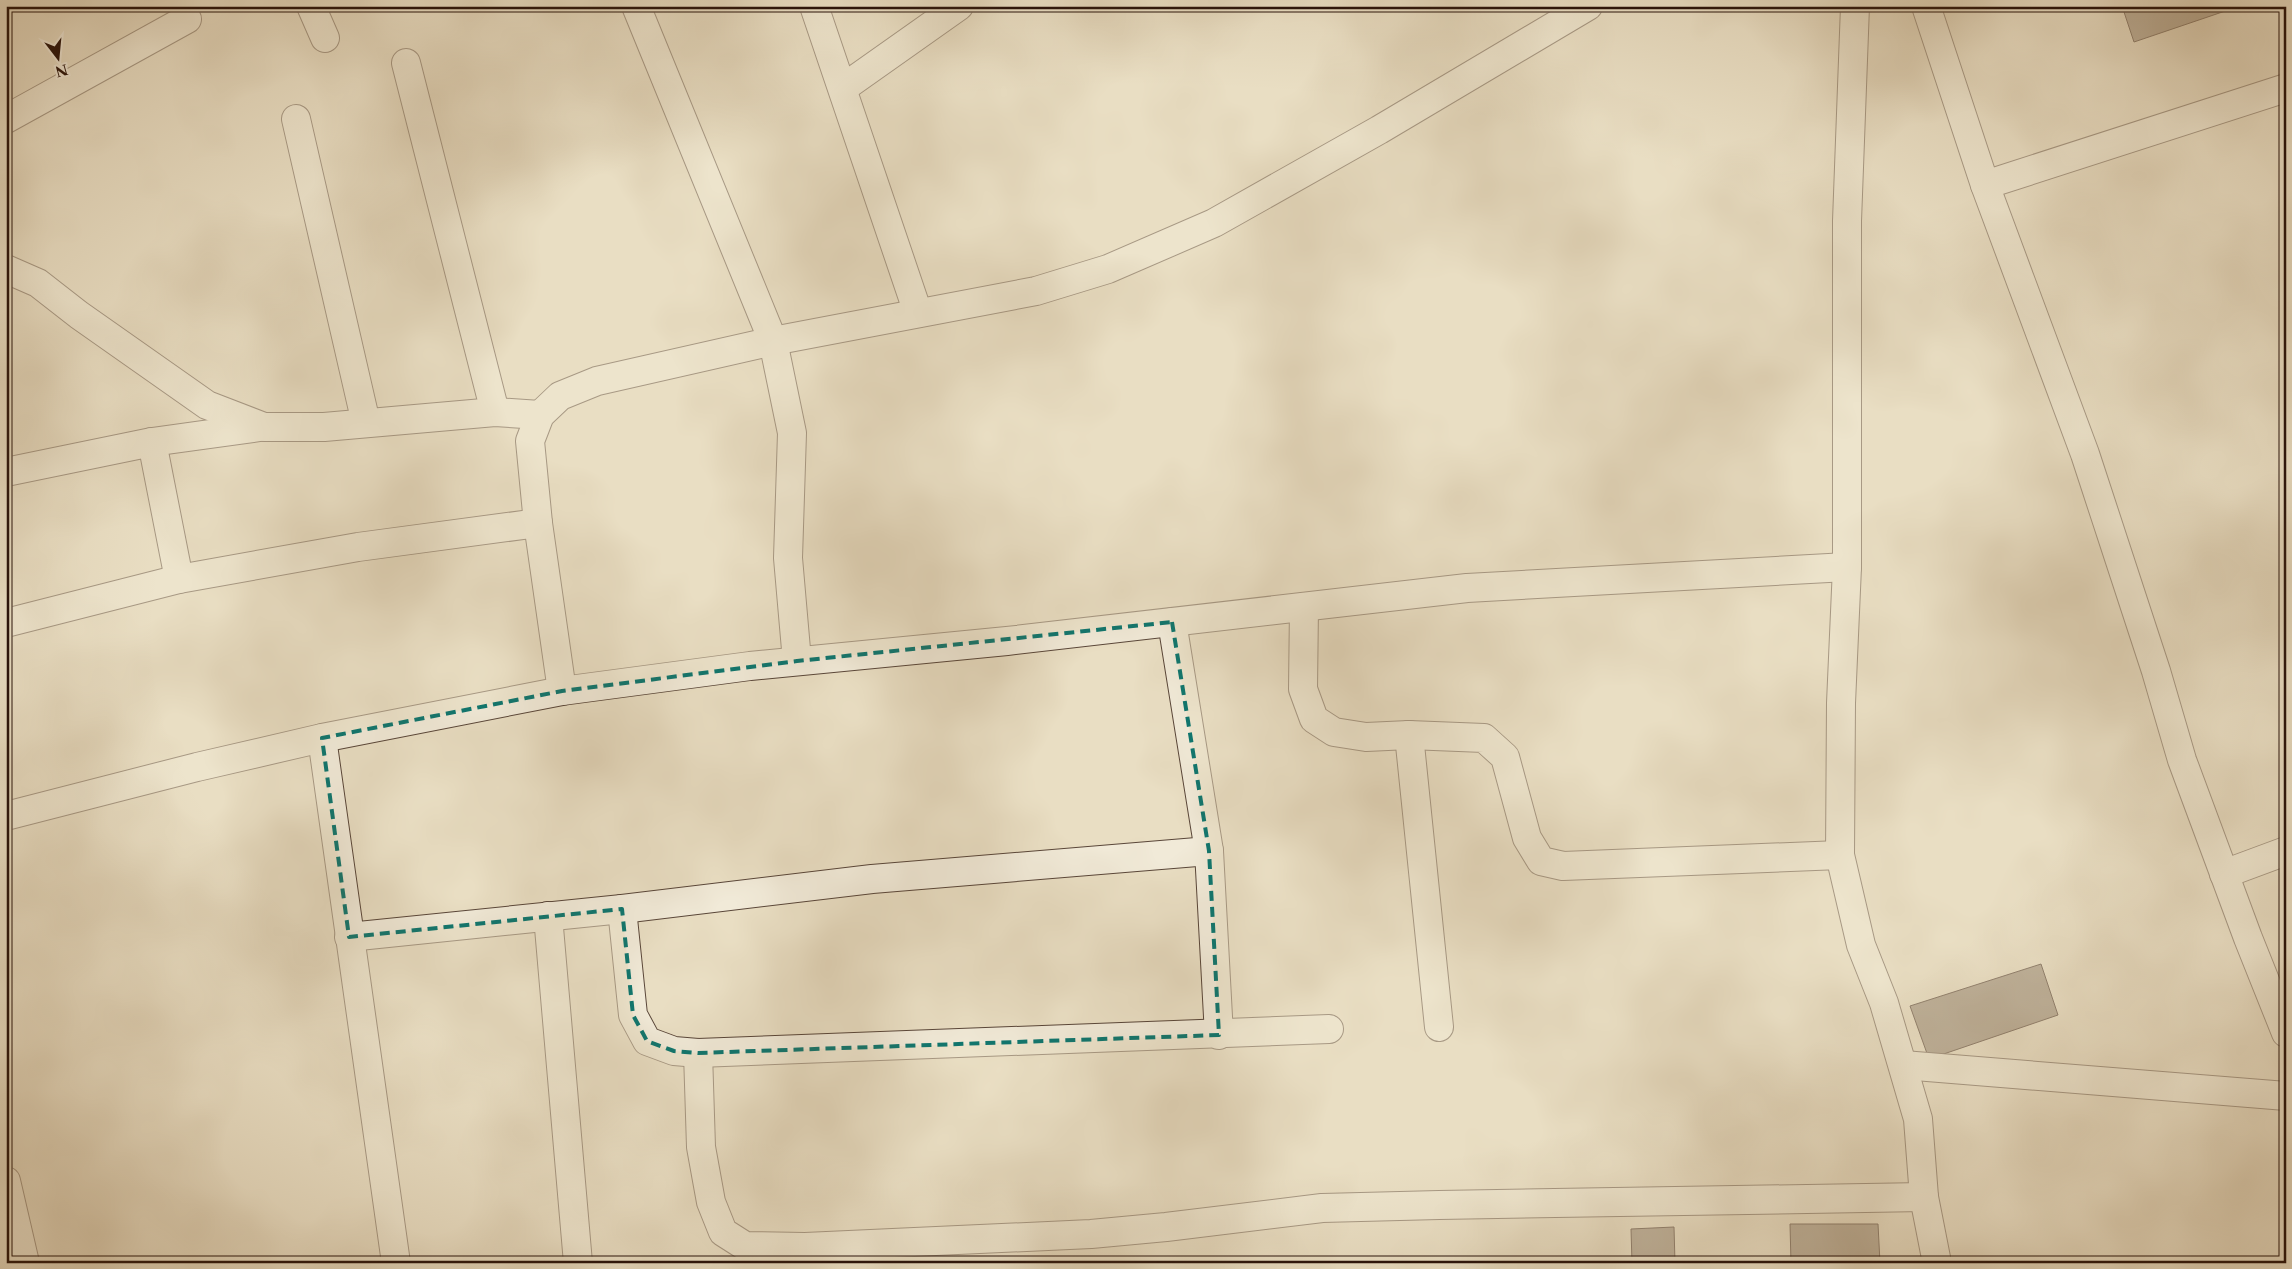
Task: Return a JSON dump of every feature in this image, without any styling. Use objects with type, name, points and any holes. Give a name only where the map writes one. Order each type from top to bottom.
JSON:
[{"type":"street","points":[[311,6],[325,38]]},
{"type":"street","points":[[636,6],[773,341],[792,433],[788,558],[797,661]]},
{"type":"street","points":[[814,6],[918,313]]},
{"type":"street","points":[[843,88],[959,6]]},
{"type":"street","points":[[562,691],[538,523],[530,441],[540,415],[560,396],[597,381],[773,341],[1036,291],[1108,269],[1214,223],[1379,130],[1588,6]]},
{"type":"street","points":[[1855,6],[1847,221],[1847,567],[1840,703],[1840,855],[1861,945],[1884,1003],[1918,1119],[1924,1197],[1937,1263]]},
{"type":"street","points":[[1926,6],[1985,185],[2088,463],[2156,671],[2182,760],[2286,1033]]},
{"type":"street","points":[[6,119],[187,19]]},
{"type":"street","points":[[406,63],[495,412]]},
{"type":"street","points":[[1985,185],[2286,88]]},
{"type":"street","points":[[296,120],[366,423]]},
{"type":"street","points":[[6,270],[38,282],[80,315],[207,405],[264,427]]},
{"type":"street","points":[[6,472],[152,442],[264,427],[324,427],[495,412],[540,415]]},
{"type":"street","points":[[152,442],[179,579]]},
{"type":"street","points":[[6,623],[179,579],[358,547],[538,523]]},
{"type":"street","points":[[6,816],[197,767],[322,738],[562,691],[797,661],[1172,622],[1467,588],[1847,567]]},
{"type":"street","points":[[1304,607],[1303,689],[1314,719],[1334,732],[1366,737],[1409,735],[1484,738],[1505,757],[1527,838],[1541,861],[1563,866],[1840,855]]},
{"type":"street","points":[[1172,622],[1209,850],[1219,1035]]},
{"type":"street","points":[[1409,735],[1439,1027]]},
{"type":"street","points":[[322,738],[396,1263]]},
{"type":"street","points":[[350,937],[622,909],[872,879],[1209,850]]},
{"type":"street","points":[[2224,874],[2286,851]]},
{"type":"street","points":[[622,909],[632,1015],[647,1042],[674,1051],[698,1053],[1219,1035],[1329,1029]]},
{"type":"street","points":[[548,916],[578,1263]]},
{"type":"street","points":[[698,1053],[701,1147],[711,1202],[723,1232],[746,1246],[806,1255],[1091,1234],[1322,1208],[1924,1197]]},
{"type":"street","points":[[1903,1065],[2286,1096]]},
{"type":"street","points":[[6,1181],[25,1263]]},
{"type":"highlighted area","points":[[1172,622],[1209,851],[1219,1035],[698,1053],[674,1051],[647,1041],[633,1015],[622,909],[349,937],[322,738],[562,691],[797,661]]},
{"type":"building","points":[[2122,6],[2240,6],[2134,42]]},
{"type":"building","points":[[2041,964],[2058,1015],[1929,1059],[1910,1006]]},
{"type":"building","points":[[1790,1224],[1878,1224],[1880,1263],[1791,1263]]},
{"type":"building","points":[[1674,1227],[1675,1263],[1632,1263],[1631,1229]]}]
